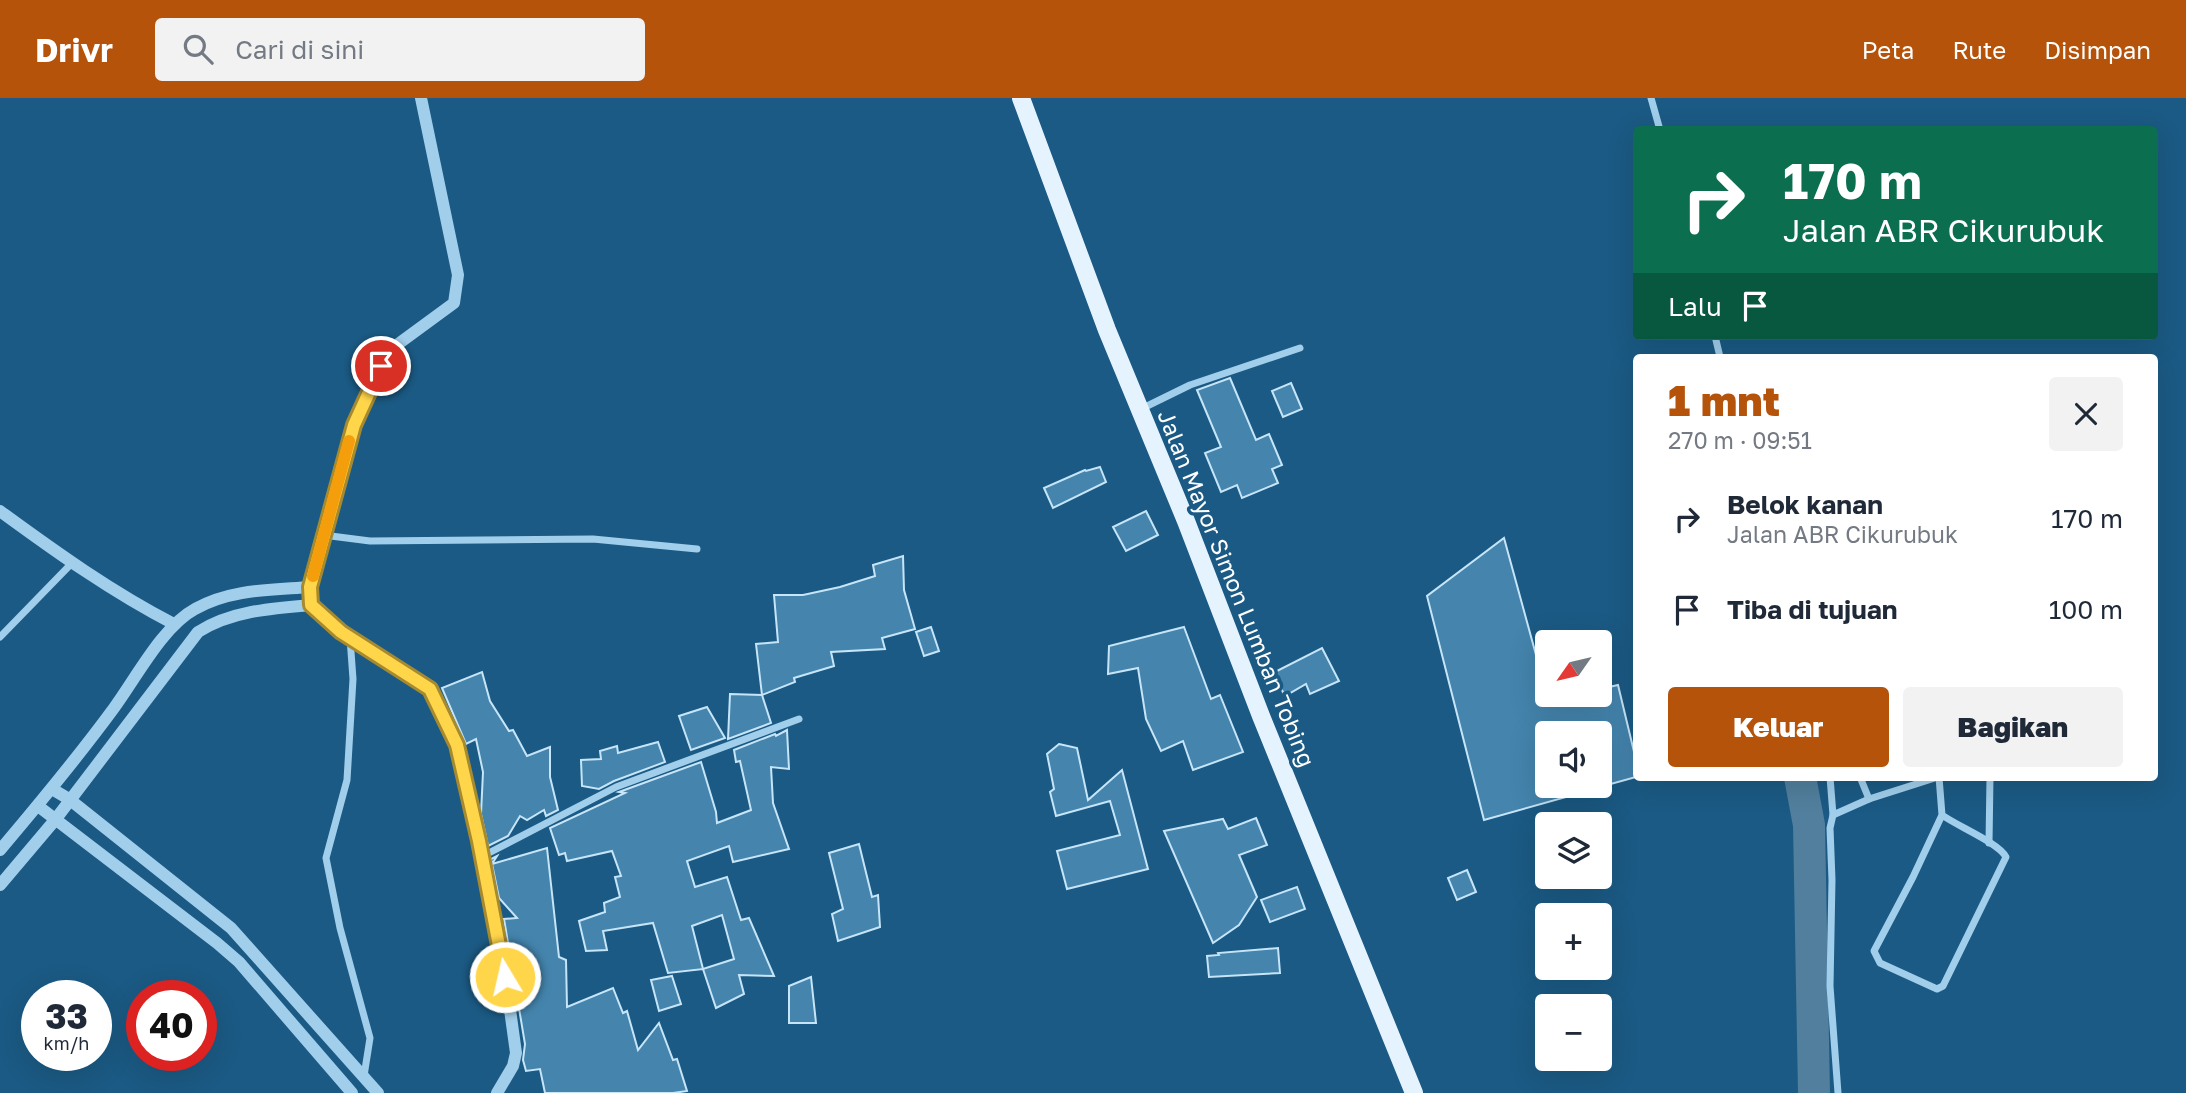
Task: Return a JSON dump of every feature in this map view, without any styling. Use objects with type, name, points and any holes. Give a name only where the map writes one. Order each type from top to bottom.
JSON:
[{"type":"main road","name":"Jalan Mayor Simon Lumban Tobing","points":[[1021,98],[1107,330],[1414,1093]]},
{"type":"street","points":[[311,605],[310,587],[354,425],[381,366],[394,347],[454,303],[458,275],[421,98]]},
{"type":"street","points":[[1651,98],[1659,126]]},
{"type":"street","points":[[1140,409],[1191,385],[1300,348]]},
{"type":"street","points":[[0,511],[72,564],[174,624]]},
{"type":"street","points":[[323,535],[370,541],[593,539],[697,549]]},
{"type":"street","points":[[0,638],[72,564]]},
{"type":"street","points":[[0,850],[52,789],[113,710],[174,624],[193,609],[239,593],[310,587]]},
{"type":"street","points":[[0,885],[55,820],[198,632],[211,624],[245,614],[311,605],[350,638],[430,689],[457,745],[502,952],[516,1053],[513,1066],[497,1093]]},
{"type":"street","points":[[350,638],[353,679],[347,780],[326,858],[340,928],[370,1038],[364,1077]]},
{"type":"street","points":[[481,856],[615,788],[799,719]]},
{"type":"street","points":[[1830,781],[1833,814],[1830,828],[1830,986],[1838,1093]]},
{"type":"street","points":[[1862,781],[1869,799]]},
{"type":"street","points":[[1833,814],[1925,781]]},
{"type":"street","points":[[1939,781],[1942,815],[1874,951],[1880,963],[1937,989],[1943,986],[2006,857],[2001,849],[1942,815]]},
{"type":"street","points":[[1989,842],[1990,781]]},
{"type":"street","points":[[52,789],[69,799],[231,929],[378,1093]]},
{"type":"street","points":[[38,806],[232,955],[352,1093]]},
{"type":"building","points":[[1230,378],[1256,440],[1269,434],[1282,465],[1272,469],[1278,483],[1242,498],[1237,485],[1221,492],[1205,453],[1221,447],[1197,390]]},
{"type":"building","points":[[1291,383],[1302,409],[1283,417],[1272,391]]},
{"type":"building","points":[[1100,467],[1106,482],[1053,508],[1044,488],[1085,470]]},
{"type":"building","points":[[1146,511],[1158,535],[1126,551],[1113,527]]},
{"type":"building","points":[[1504,538],[1535,651],[1535,707],[1612,707],[1612,686],[1618,685],[1633,748],[1633,778],[1612,784],[1612,721],[1535,721],[1535,798],[1562,798],[1484,820],[1427,596]]},
{"type":"building","points":[[903,556],[904,590],[915,629],[882,638],[885,649],[831,652],[834,666],[794,678],[795,682],[762,695],[756,644],[778,642],[774,595],[803,595],[840,587],[875,576],[873,565]]},
{"type":"building","points":[[931,627],[939,651],[924,656],[916,632]]},
{"type":"building","points":[[1184,627],[1211,699],[1220,695],[1243,752],[1193,770],[1183,741],[1161,751],[1146,719],[1138,668],[1108,674],[1109,646]]},
{"type":"building","points":[[1322,648],[1339,681],[1310,694],[1306,684],[1285,696],[1273,673]]},
{"type":"building","points":[[482,672],[490,701],[509,731],[513,730],[527,756],[550,747],[550,777],[558,810],[546,816],[544,810],[527,820],[520,816],[508,836],[488,846],[481,814],[483,772],[476,739],[466,744],[442,688]]},
{"type":"building","points":[[730,694],[762,695],[771,723],[728,739]]},
{"type":"building","points":[[707,707],[725,738],[691,750],[679,716]]},
{"type":"building","points":[[787,730],[789,769],[771,767],[773,803],[789,849],[733,862],[729,846],[687,861],[695,887],[727,877],[741,920],[749,918],[774,976],[739,975],[744,994],[716,1008],[703,969],[668,973],[653,923],[603,931],[607,950],[586,951],[579,921],[605,912],[604,903],[620,897],[615,877],[621,876],[612,851],[567,861],[565,853],[559,855],[550,828],[625,793],[619,792],[701,762],[717,823],[751,810],[740,761],[736,762],[734,750],[775,734],[776,736]],"holes":[[[722,915],[734,959],[703,969],[692,926]]]},
{"type":"building","points":[[658,742],[665,762],[599,789],[582,786],[581,760],[601,759],[600,751],[617,746],[618,753]]},
{"type":"building","points":[[1059,744],[1077,748],[1088,800],[1122,770],[1148,869],[1067,889],[1057,851],[1120,835],[1110,801],[1056,816],[1050,792],[1054,789],[1047,754]]},
{"type":"building","points":[[1256,818],[1267,845],[1239,855],[1257,897],[1239,925],[1213,943],[1164,831],[1223,819],[1228,829]]},
{"type":"building","points":[[859,844],[872,897],[878,895],[880,927],[838,941],[832,914],[843,909],[829,853]]},
{"type":"building","points":[[547,848],[559,957],[566,960],[567,1007],[613,988],[623,1013],[627,1011],[638,1050],[659,1023],[673,1060],[677,1059],[687,1091],[545,1093],[540,1069],[526,1071],[523,1060],[525,1044],[504,919],[517,918],[499,898],[492,864]]},
{"type":"building","points":[[1467,870],[1476,892],[1457,900],[1448,878]]},
{"type":"building","points":[[1297,887],[1305,909],[1270,922],[1261,900]]},
{"type":"building","points":[[1278,948],[1280,973],[1209,977],[1207,956]]},
{"type":"building","points":[[672,976],[681,1004],[659,1011],[651,980]]},
{"type":"building","points":[[811,977],[816,1023],[789,1023],[789,986]]},
{"type":"waterway","points":[[1801,781],[1809,825],[1814,1093]]},
{"type":"slow traffic","points":[[313,576],[349,441]]},
{"type":"route","points":[[381,366],[354,425],[342,463],[310,587],[311,605],[341,632],[430,689],[457,745],[502,952],[505,977]]}]
